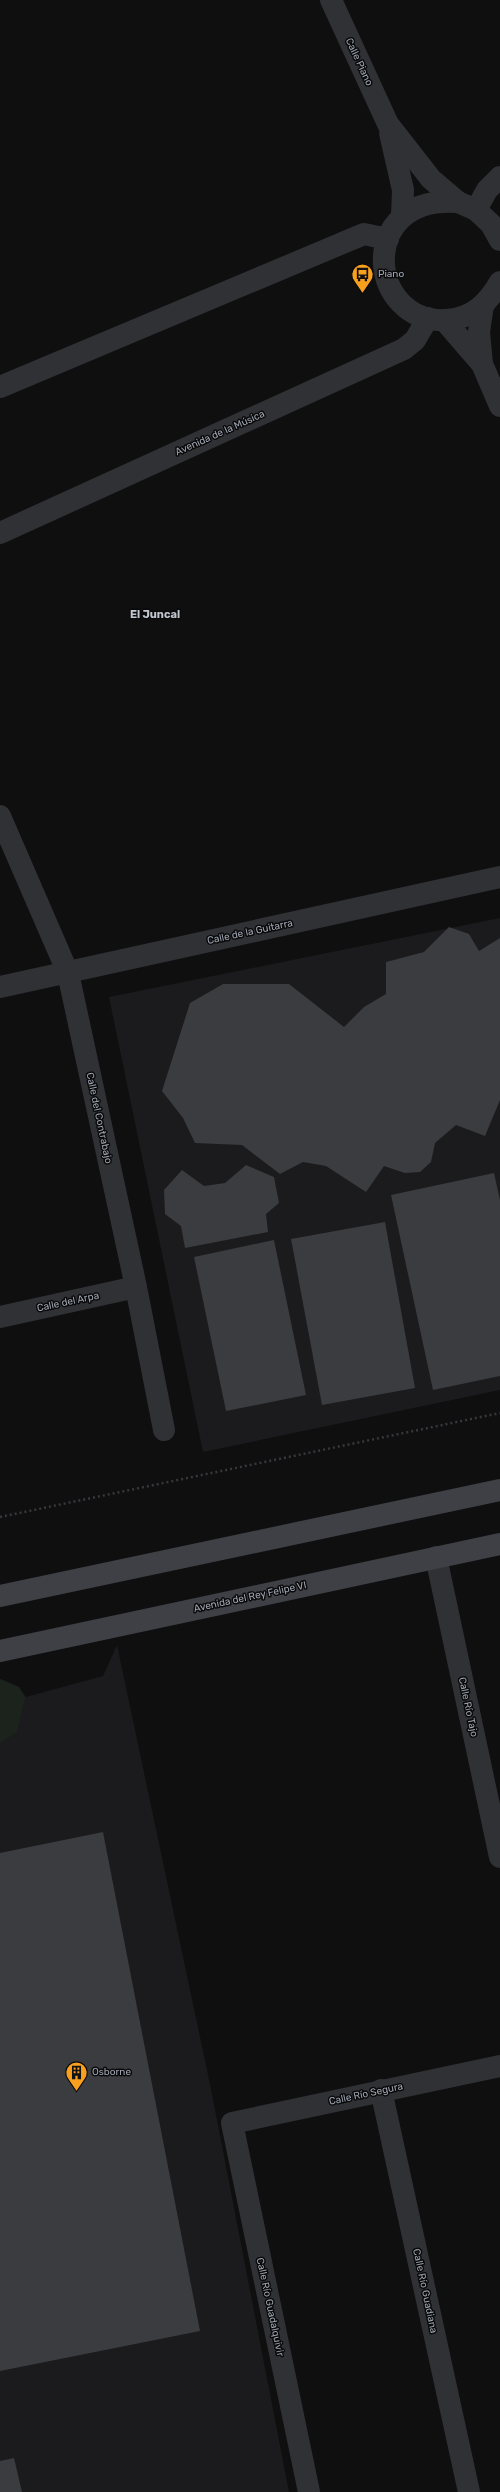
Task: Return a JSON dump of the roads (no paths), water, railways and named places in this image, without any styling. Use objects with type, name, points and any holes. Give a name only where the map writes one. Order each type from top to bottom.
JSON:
[{"type":"main road","points":[[0,1596],[500,1490]]},
{"type":"main road","name":"Avenida del Rey Felipe VI","points":[[0,1651],[500,1544]]},
{"type":"street","name":"Calle Piano","points":[[331,0],[388,124],[402,190],[402,217]]},
{"type":"street","name":"Calle Piano","points":[[388,124],[431,179],[491,224],[500,240]]},
{"type":"street","points":[[494,294],[476,312],[458,319],[436,319],[419,316],[403,305],[391,289],[384,271],[384,252],[388,239],[402,217],[418,206],[438,200],[467,206],[500,177]]},
{"type":"street","points":[[0,387],[364,234],[388,239]]},
{"type":"street","points":[[494,294],[479,332],[482,364],[500,406]]},
{"type":"street","points":[[436,319],[482,364]]},
{"type":"street","name":"Avenida de la Música","points":[[0,533],[404,349],[436,319]]},
{"type":"street","name":"Calle del Contrabajo","points":[[0,816],[68,972],[136,1287],[164,1430]]},
{"type":"street","name":"Calle de la Guitarra","points":[[0,987],[500,877]]},
{"type":"street","name":"Calle del Arpa","points":[[0,1317],[136,1287]]},
{"type":"street","name":"Calle Río Tajo","points":[[436,1557],[500,1857]]},
{"type":"street","name":"Calle Río Segura","points":[[232,2123],[381,2090],[500,2066]]},
{"type":"street","name":"Calle Río Guadiana","points":[[381,2090],[470,2492]]},
{"type":"street","name":"Calle Río Guadalquivir","points":[[232,2123],[308,2492]]},
{"type":"place","name":"Piano","points":[[362,294]]},
{"type":"place","name":"Osborne","points":[[77,2092]]},
{"type":"district","name":"El Juncal","points":[[155,614]]}]
